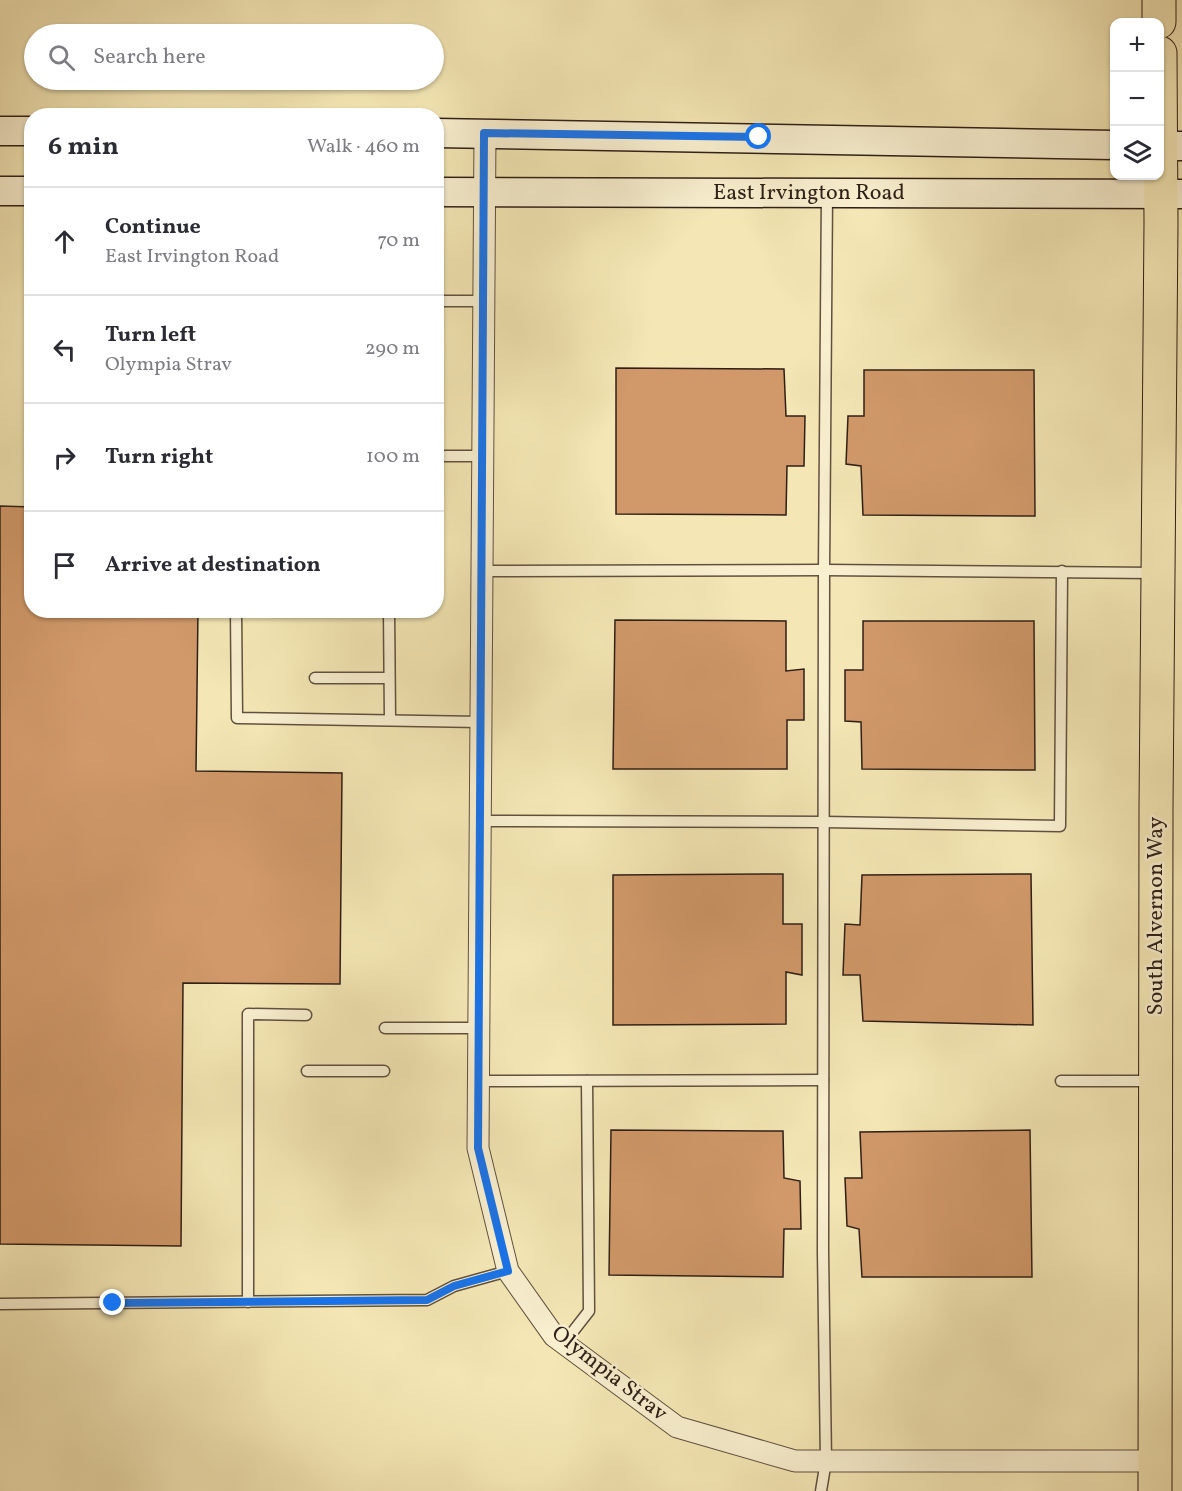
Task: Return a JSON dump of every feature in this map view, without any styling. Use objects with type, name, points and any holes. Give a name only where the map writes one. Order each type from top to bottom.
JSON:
[{"type":"main road","points":[[1159,0],[1159,18]]},
{"type":"main road","name":"South Alvernon Way","points":[[1160,72],[1160,126]]},
{"type":"main road","points":[[0,131],[24,132]]},
{"type":"main road","points":[[444,133],[1110,145]]},
{"type":"main road","points":[[1164,146],[1182,146]]},
{"type":"main road","name":"South Alvernon Way","points":[[1155,1476],[1158,573],[1172,194],[1164,162]]},
{"type":"main road","points":[[0,191],[24,191]]},
{"type":"main road","name":"East Irvington Road","points":[[444,192],[1172,194]]},
{"type":"street","name":"Olympia Strav","points":[[484,133],[478,1148],[508,1271],[554,1336],[677,1427],[795,1461],[1155,1476]]},
{"type":"lane","points":[[821,1491],[825,1461],[823,1080],[827,193]]},
{"type":"lane","points":[[444,302],[483,302]]},
{"type":"lane","points":[[444,456],[482,456]]},
{"type":"lane","points":[[482,571],[824,570],[1158,573]]},
{"type":"lane","points":[[480,821],[1060,825],[1062,571]]},
{"type":"lane","points":[[236,618],[237,718],[481,722]]},
{"type":"lane","points":[[389,618],[390,720]]},
{"type":"lane","points":[[315,678],[389,678]]},
{"type":"lane","points":[[248,1302],[248,1014],[306,1015]]},
{"type":"lane","points":[[384,1028],[479,1028]]},
{"type":"lane","points":[[306,1071],[384,1071]]},
{"type":"lane","points":[[479,1081],[823,1080]]},
{"type":"lane","points":[[564,1343],[589,1311],[587,1081]]},
{"type":"lane","points":[[1061,1081],[1156,1081]]},
{"type":"lane","points":[[0,1304],[427,1300],[454,1286],[508,1271]]},
{"type":"building","points":[[616,368],[784,369],[786,416],[805,416],[804,466],[787,466],[786,515],[616,514]]},
{"type":"building","points":[[864,370],[1034,370],[1035,516],[863,515],[861,466],[846,464],[848,416],[864,416]]},
{"type":"building","points":[[0,506],[24,507],[24,618],[198,618],[196,771],[342,773],[340,984],[183,983],[181,1246],[0,1244]]},
{"type":"building","points":[[615,620],[786,621],[786,671],[804,669],[804,720],[787,720],[787,769],[613,769]]},
{"type":"building","points":[[863,621],[1034,621],[1035,770],[862,769],[861,722],[845,721],[845,670],[863,670]]},
{"type":"building","points":[[783,874],[783,924],[802,924],[802,975],[786,972],[786,1024],[613,1025],[613,875]]},
{"type":"building","points":[[1031,874],[1033,1025],[863,1021],[860,975],[843,975],[845,924],[860,925],[862,875]]},
{"type":"building","points":[[611,1130],[783,1131],[784,1178],[800,1181],[801,1229],[784,1229],[783,1277],[609,1275]]},
{"type":"building","points":[[1030,1130],[1032,1277],[862,1277],[859,1229],[847,1226],[845,1178],[862,1178],[860,1132]]},
{"type":"route","points":[[113,1303],[427,1300],[454,1286],[508,1271],[478,1148],[484,133],[759,137]]}]
